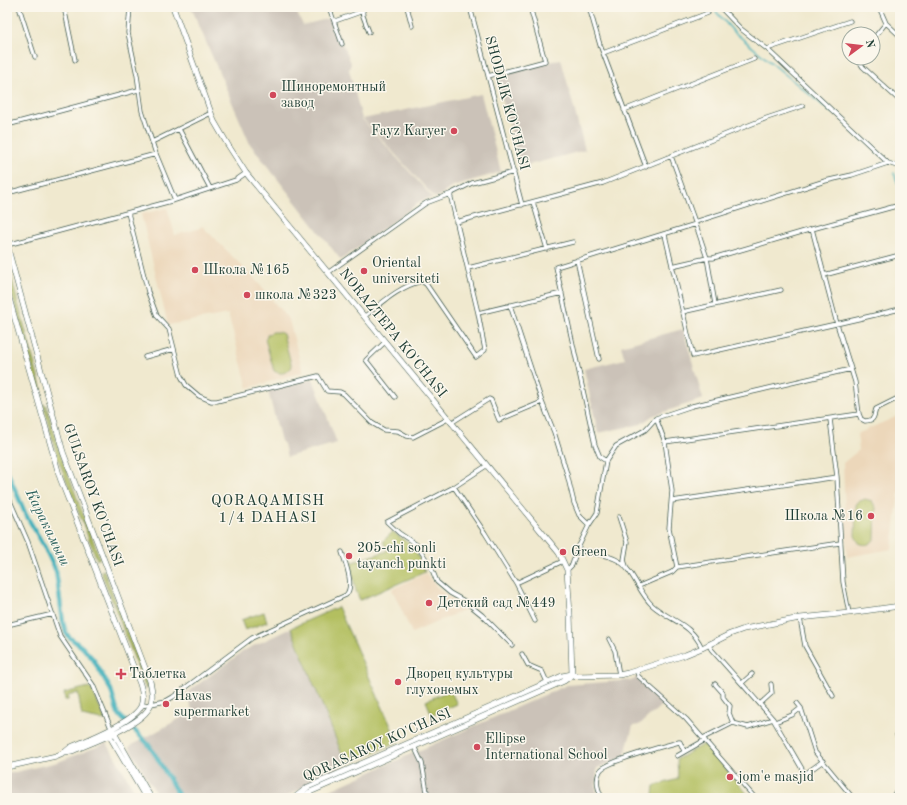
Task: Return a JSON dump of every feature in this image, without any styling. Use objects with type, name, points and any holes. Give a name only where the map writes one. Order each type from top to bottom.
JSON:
[{"type":"main road","name":"NORAZTEPA KO'CHASI","points":[[173,7],[211,113],[223,137],[246,172],[486,466],[553,545],[563,561],[567,570],[572,674]]},
{"type":"main road","name":"GULSAROY KO'CHASI","points":[[7,245],[66,463],[150,681],[152,690],[150,704]]},
{"type":"main road","name":"GULSAROY KO'CHASI","points":[[7,290],[60,478],[140,684],[143,696],[141,706]]},
{"type":"main road","points":[[37,400],[48,397]]},
{"type":"main road","points":[[94,568],[105,564]]},
{"type":"main road","points":[[572,674],[576,676],[619,675],[637,671],[702,648],[730,634],[744,629],[800,618],[900,606]]},
{"type":"main road","name":"QORASAROY KO'CHASI","points":[[294,798],[308,787],[547,682],[572,674]]},
{"type":"main road","name":"QORASAROY KO'CHASI","points":[[302,798],[310,792],[564,681],[572,674]]},
{"type":"main road","points":[[112,732],[118,725],[146,712],[150,704]]},
{"type":"main road","points":[[7,767],[56,756],[65,752],[71,747],[121,730],[134,717],[141,706]]},
{"type":"main road","points":[[112,732],[146,798]]},
{"type":"main road","points":[[112,732],[151,798]]},
{"type":"street","points":[[19,7],[35,56]]},
{"type":"street","points":[[64,7],[75,60]]},
{"type":"street","points":[[130,7],[128,33],[137,75],[142,111],[156,154],[175,200]]},
{"type":"street","points":[[329,7],[335,20],[342,44]]},
{"type":"street","points":[[407,7],[412,26]]},
{"type":"street","name":"SHODLIK KO'CHASI","points":[[470,7],[522,205]]},
{"type":"street","points":[[488,76],[545,61],[530,7]]},
{"type":"street","points":[[589,7],[603,53],[646,167]]},
{"type":"street","points":[[720,7],[741,29],[767,49],[888,163],[900,167]]},
{"type":"street","points":[[879,7],[886,23],[900,36]]},
{"type":"street","points":[[335,20],[362,9],[369,32]]},
{"type":"street","points":[[603,53],[708,13]]},
{"type":"street","points":[[767,49],[850,21]]},
{"type":"street","points":[[881,29],[886,23]]},
{"type":"street","points":[[624,110],[754,59]]},
{"type":"street","points":[[862,66],[900,101]]},
{"type":"street","points":[[7,125],[138,90]]},
{"type":"street","points":[[456,222],[603,183],[767,118],[802,106]]},
{"type":"street","points":[[152,142],[211,113]]},
{"type":"street","points":[[179,129],[210,188]]},
{"type":"street","points":[[7,193],[156,154]]},
{"type":"street","points":[[671,156],[696,223],[706,258],[715,304]]},
{"type":"street","points":[[606,461],[600,457],[595,445],[556,267],[665,234],[825,181],[852,175],[888,163]]},
{"type":"street","points":[[7,245],[175,200],[236,180],[246,172]]},
{"type":"street","points":[[329,272],[426,203],[450,194],[472,183],[514,172]]},
{"type":"street","points":[[365,316],[402,289],[421,281],[426,284],[476,357],[486,348],[450,194]]},
{"type":"street","points":[[533,202],[547,249]]},
{"type":"street","points":[[672,266],[706,258],[714,258],[900,205]]},
{"type":"street","points":[[128,213],[148,292],[157,316],[169,329],[182,376],[186,385],[199,396],[211,401],[318,376],[328,392],[340,392],[344,394],[360,413],[372,423],[384,430],[398,431],[412,437],[449,421],[489,399],[491,400],[499,420],[542,402]]},
{"type":"street","points":[[812,229],[837,324],[851,369],[861,419],[865,421],[873,419],[875,417],[876,409],[900,397]]},
{"type":"street","points":[[665,234],[682,312],[694,356],[767,338],[837,324],[900,308]]},
{"type":"street","points":[[468,268],[573,242]]},
{"type":"street","points":[[824,275],[900,255]]},
{"type":"street","points":[[577,260],[599,359]]},
{"type":"street","points":[[682,312],[781,290]]},
{"type":"street","points":[[478,313],[562,293]]},
{"type":"street","points":[[510,306],[542,402],[554,432],[574,503],[579,515],[589,525]]},
{"type":"street","points":[[386,342],[366,360],[395,397]]},
{"type":"street","points":[[144,358],[174,349]]},
{"type":"street","points":[[567,570],[572,565],[577,550],[589,525],[597,513],[606,461],[616,446],[645,430],[656,418],[692,406],[851,369]]},
{"type":"street","points":[[665,442],[859,414]]},
{"type":"street","points":[[656,418],[665,442],[672,501],[669,528],[677,566]]},
{"type":"street","points":[[830,418],[837,477],[843,582],[849,613]]},
{"type":"street","points":[[486,466],[454,487],[387,522],[399,533],[417,545],[437,582],[482,615],[512,645]]},
{"type":"street","points":[[672,501],[837,477]]},
{"type":"street","points":[[454,487],[485,532],[516,583],[535,621]]},
{"type":"street","points":[[7,494],[28,542],[62,640],[93,684],[112,732]]},
{"type":"street","points":[[620,517],[627,542],[624,560],[626,567]]},
{"type":"street","points":[[639,586],[672,572],[677,566],[840,543]]},
{"type":"street","points":[[577,550],[606,556],[619,561],[626,567],[651,604],[671,619],[689,629],[698,640],[702,648]]},
{"type":"street","points":[[141,706],[166,701],[252,638],[346,595],[350,586],[342,552]]},
{"type":"street","points":[[516,583],[563,561]]},
{"type":"street","points":[[7,625],[53,614]]},
{"type":"street","points":[[800,618],[805,646],[833,696]]},
{"type":"street","points":[[609,639],[615,651],[619,675]]},
{"type":"street","points":[[709,645],[774,720],[805,774],[823,761]]},
{"type":"street","points":[[522,654],[528,665],[542,671],[547,682]]},
{"type":"street","points":[[637,671],[638,676],[686,719],[755,798]]},
{"type":"street","points":[[742,683],[752,674]]},
{"type":"street","points":[[715,684],[730,706],[729,713],[733,723]]},
{"type":"street","points":[[760,704],[772,693],[771,684]]},
{"type":"street","points":[[797,704],[801,708],[815,752],[853,798]]},
{"type":"street","points":[[677,756],[733,723],[748,726],[792,715],[801,708]]},
{"type":"street","points":[[412,741],[422,763],[428,798]]},
{"type":"street","points":[[602,798],[598,790],[598,785],[599,772],[603,768],[627,758],[679,742],[684,751]]},
{"type":"street","points":[[892,798],[900,785]]},
{"type":"shaded area","points":[[191,7],[294,7],[303,25],[331,18],[351,63],[349,70],[362,119],[433,198],[422,200],[341,260],[250,144]]},
{"type":"shaded area","points":[[561,59],[585,150],[521,167],[496,76]]},
{"type":"shaded area","points":[[481,94],[501,172],[453,186],[435,198],[363,119]]},
{"type":"shaded area","points":[[167,208],[175,235],[198,229],[202,226],[254,278],[289,320],[303,372],[248,388],[228,314],[168,325],[141,214]]},
{"type":"shaded area","points":[[683,329],[703,399],[652,416],[641,424],[598,433],[584,369],[625,359],[621,346]]},
{"type":"shaded area","points":[[313,379],[337,443],[287,457],[284,444],[281,441],[268,391]]},
{"type":"shaded area","name":"Школа №16","points":[[900,415],[900,484],[892,549],[847,557],[843,463],[859,450],[857,434]]},
{"type":"shaded area","name":"Детский сад №449","points":[[426,573],[436,586],[448,597],[464,606],[466,609],[412,633],[392,589]]},
{"type":"shaded area","points":[[291,628],[346,764],[284,798],[159,798],[129,747],[193,711],[185,694],[245,650]]},
{"type":"shaded area","points":[[636,677],[664,703],[639,725],[633,726],[624,757],[597,768],[596,798],[312,798],[567,685],[634,680]]},
{"type":"shaded area","points":[[107,743],[139,798],[7,798],[7,774],[58,762]]},
{"type":"green space","points":[[7,262],[42,391],[41,392],[39,392],[7,276]]},
{"type":"green space","points":[[273,332],[283,334],[292,367],[284,373],[274,371],[265,339],[268,334]]},
{"type":"green space","points":[[43,404],[46,405],[61,456],[100,558],[97,560],[57,456]]},
{"type":"green space","points":[[865,499],[872,501],[876,508],[875,538],[872,542],[866,545],[859,543],[855,536],[856,505],[858,502]]},
{"type":"green space","points":[[393,532],[414,547],[425,572],[360,600],[356,591],[350,563],[387,551],[383,541]]},
{"type":"green space","points":[[102,570],[104,571],[149,688],[146,689],[101,572]]},
{"type":"green space","points":[[338,607],[398,742],[346,764],[291,628]]},
{"type":"green space","points":[[264,612],[267,622],[245,630],[241,620]]},
{"type":"green space","points":[[89,687],[92,690],[105,719],[101,720],[82,716],[78,693],[68,696],[68,700],[65,700],[64,693]]},
{"type":"green space","points":[[450,690],[457,704],[432,715],[426,701]]},
{"type":"green space","points":[[704,744],[751,798],[643,798],[653,796],[654,786],[678,779],[677,759]]},
{"type":"waterway","points":[[712,7],[733,31],[832,113]]},
{"type":"waterway","points":[[894,173],[900,189]]},
{"type":"waterway","name":"Каракамыш","points":[[7,471],[25,513],[44,546],[56,571],[63,622],[66,633],[93,659],[111,690],[118,714],[148,744],[180,798]]},
{"type":"place","name":"Шиноремонтный завод","points":[[273,95]]},
{"type":"place","name":"Fayz Karyer","points":[[454,131]]},
{"type":"place","name":"Школа №165","points":[[195,270]]},
{"type":"place","name":"Oriental universiteti","points":[[364,271]]},
{"type":"place","name":"школа №323","points":[[247,295]]},
{"type":"place","name":"Школа №16","points":[[871,516]]},
{"type":"place","name":"Green","points":[[563,552]]},
{"type":"place","name":"205-chi sonli tayanch punkti","points":[[349,556]]},
{"type":"place","name":"Детский сад №449","points":[[429,603]]},
{"type":"place","name":"Таблетка","points":[[121,674]]},
{"type":"place","name":"Дворец культуры глухонемых","points":[[398,682]]},
{"type":"place","name":"Havas supermarket","points":[[166,704]]},
{"type":"place","name":"Ellipse International School","points":[[477,747]]},
{"type":"place","name":"jom'e masjid","points":[[730,777]]},
{"type":"district","name":"QORAQAMISH 1/4 DAHASI","points":[[268,510]]}]
